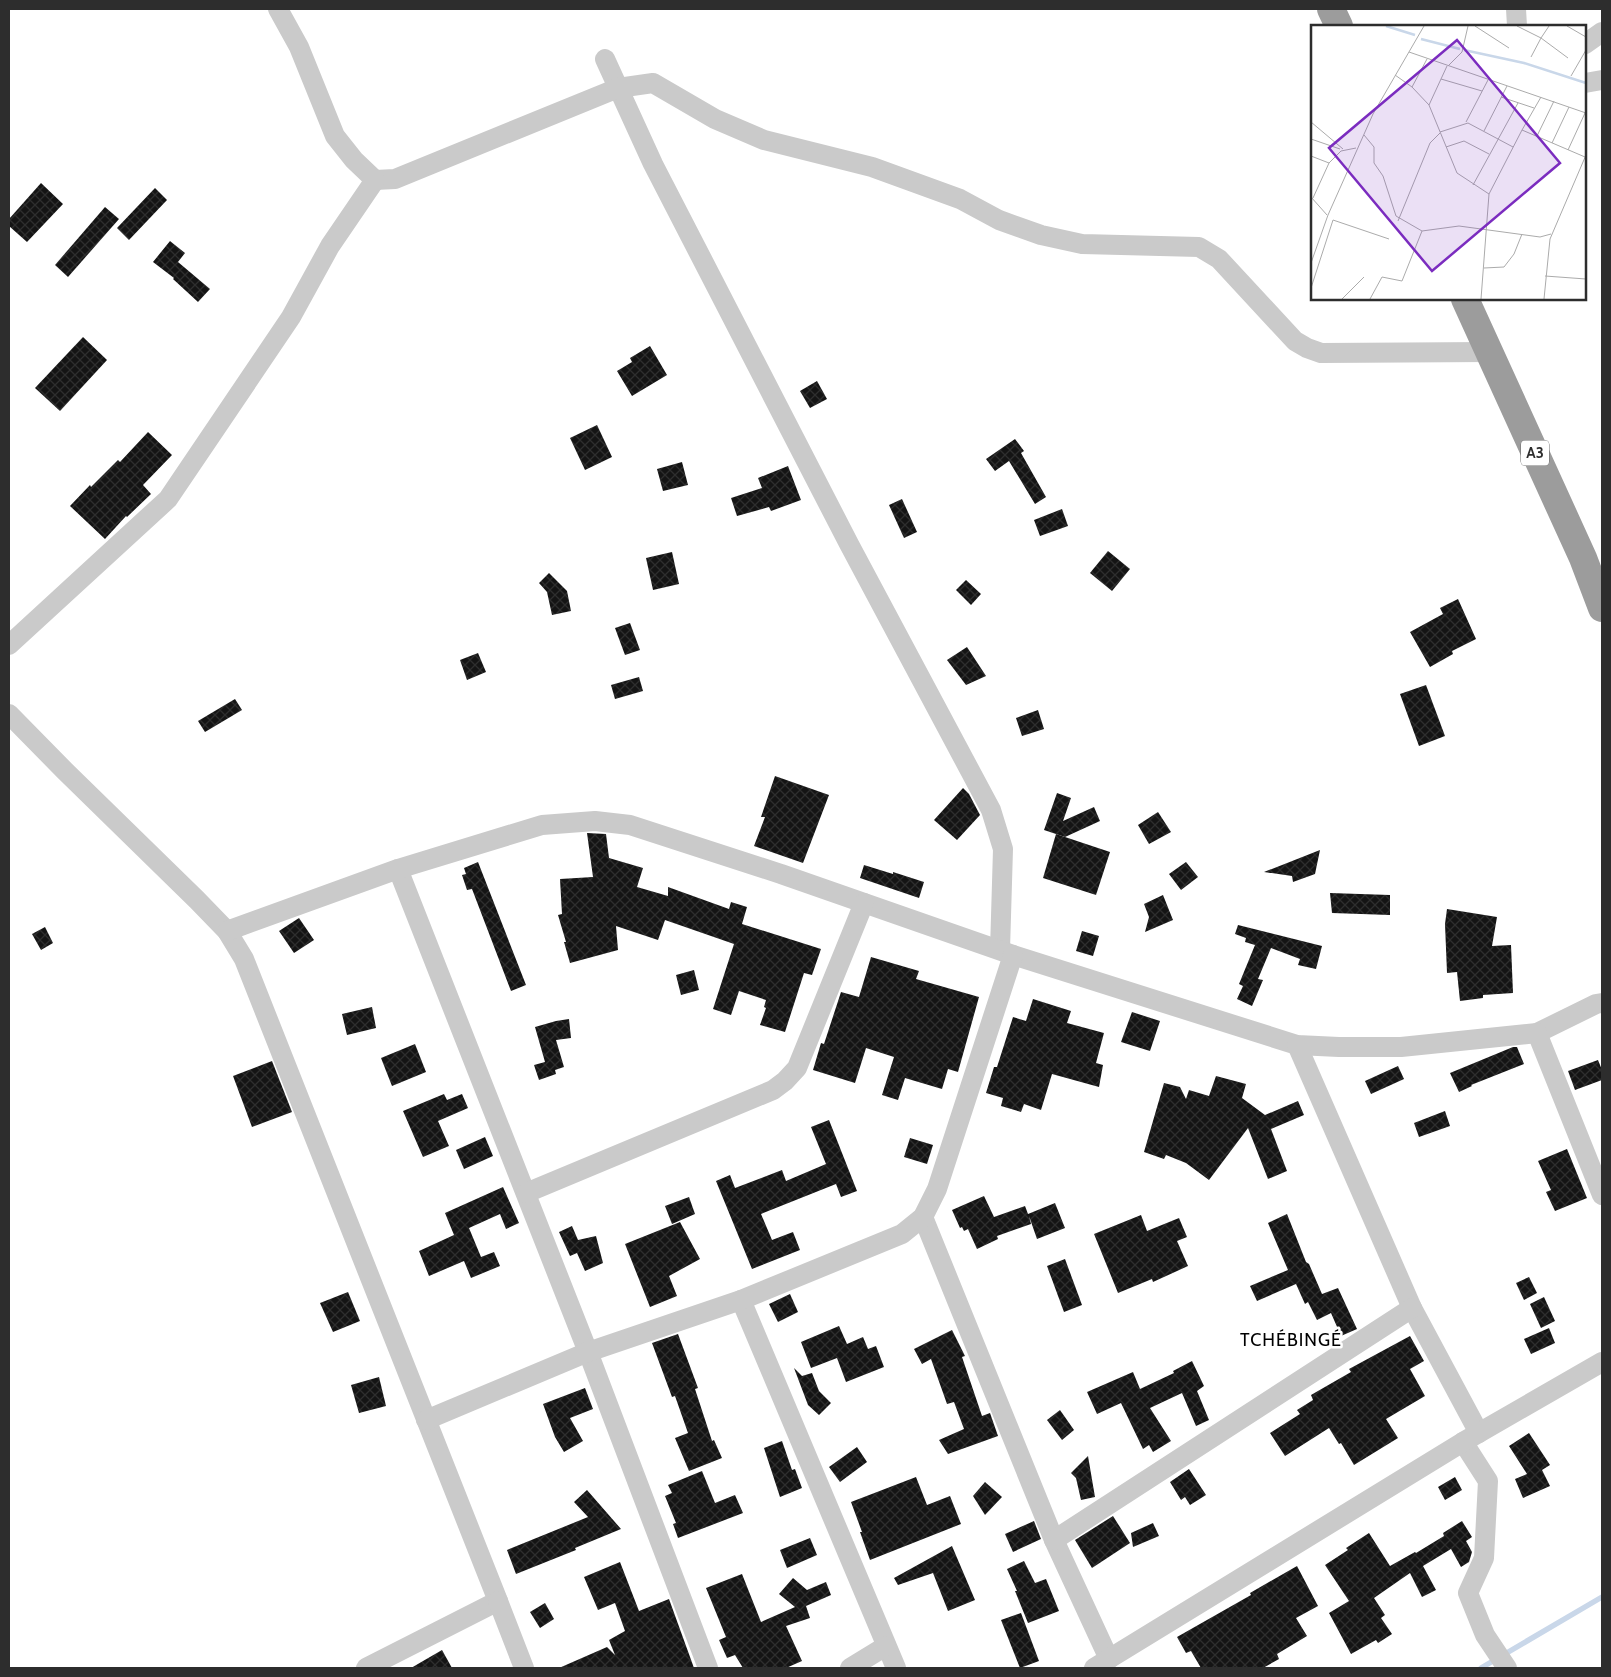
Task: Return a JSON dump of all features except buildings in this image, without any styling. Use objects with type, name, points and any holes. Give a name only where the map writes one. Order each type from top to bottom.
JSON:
[{"type":"highway","points":[[1331,9],[1339,25]]},
{"type":"highway","name":"A3","points":[[1465,300],[1583,558],[1602,608]]},
{"type":"street","points":[[278,9],[299,47],[334,136],[354,160],[375,180],[395,179],[618,88],[653,83],[715,119],[764,140],[872,167],[960,199],[999,220],[1041,235],[1082,244],[1199,247],[1219,259],[1295,340],[1307,348],[1321,353],[1489,352]]},
{"type":"street","points":[[1516,9],[1517,25]]},
{"type":"street","points":[[1586,43],[1602,32]]},
{"type":"street","points":[[426,1420],[588,1352],[741,1300],[902,1234],[923,1216],[937,1189],[1006,953],[1003,849],[991,810],[840,527],[653,164],[605,59]]},
{"type":"street","points":[[1586,83],[1602,80]]},
{"type":"street","points":[[9,645],[168,499],[291,317],[330,246],[375,180]]},
{"type":"street","points":[[9,714],[227,932],[244,959],[524,1668]]},
{"type":"street","points":[[227,932],[398,869],[542,825],[595,821],[630,825],[864,903],[1006,953],[1297,1045],[1401,1047],[1537,1033],[1596,1004],[1602,1003]]},
{"type":"street","points":[[398,869],[588,1352],[708,1668]]},
{"type":"street","points":[[526,1193],[773,1090],[785,1081],[797,1068],[864,903]]},
{"type":"street","points":[[1537,1033],[1602,1195]]},
{"type":"street","points":[[1297,1045],[1412,1308],[1471,1437],[1488,1481],[1484,1558],[1468,1593],[1485,1635],[1507,1668]]},
{"type":"street","points":[[923,1216],[1054,1540],[1101,1664],[1471,1437],[1602,1362]]},
{"type":"street","points":[[741,1300],[896,1668]]},
{"type":"street","points":[[1054,1540],[1412,1308]]},
{"type":"street","points":[[366,1668],[498,1601]]},
{"type":"street","points":[[850,1668],[886,1646]]},
{"type":"waterway","points":[[1481,1668],[1602,1597]]},
{"type":"district","name":"TCHÉBINGÉ","points":[[1291,1340]]}]
